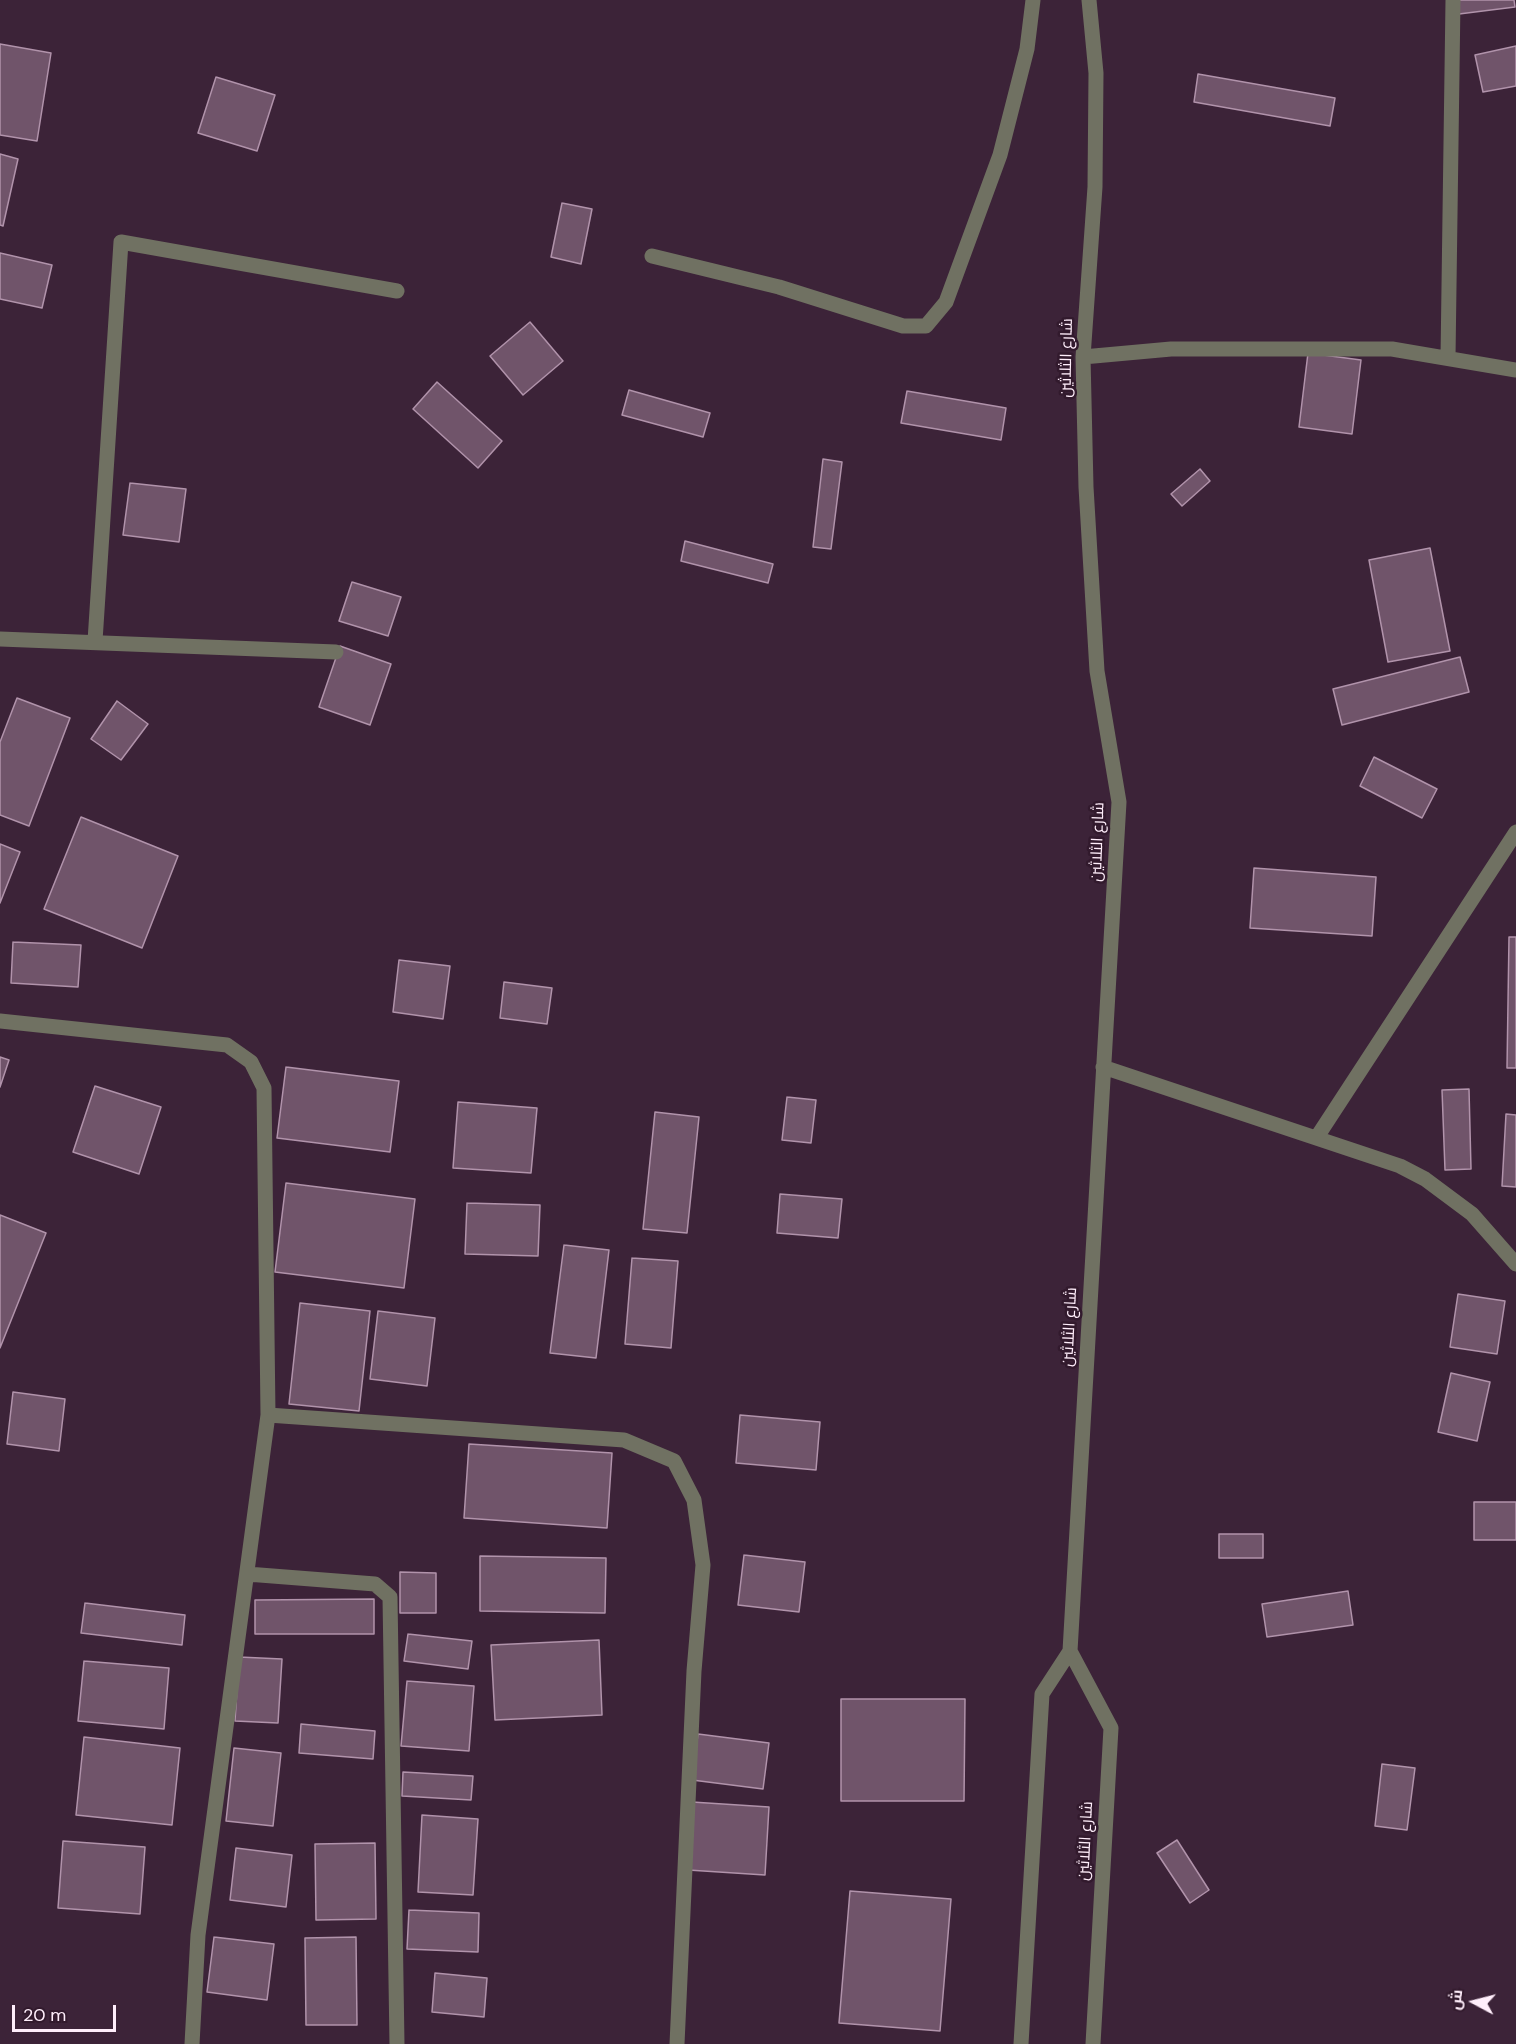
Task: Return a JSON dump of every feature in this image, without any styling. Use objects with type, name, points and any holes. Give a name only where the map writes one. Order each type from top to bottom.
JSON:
[{"type":"street","points":[[652,256],[779,287],[903,326],[926,326],[946,302],[1000,155],[1027,49],[1033,0]]},
{"type":"street","name":"شارع الثلاثين","points":[[1021,2044],[1042,1694],[1070,1651],[1119,802],[1097,670],[1086,487],[1083,357],[1095,187],[1095,73],[1089,0]]},
{"type":"street","points":[[1448,358],[1453,0]]},
{"type":"street","points":[[95,641],[121,242],[397,291]]},
{"type":"street","points":[[1083,357],[1171,348],[1392,349],[1516,370]]},
{"type":"street","points":[[0,639],[336,652]]},
{"type":"street","points":[[1317,1137],[1516,832]]},
{"type":"street","points":[[0,1021],[227,1045],[252,1062],[264,1088],[268,1415],[198,1935],[192,2044]]},
{"type":"street","points":[[1103,1068],[1400,1166],[1425,1179],[1472,1214],[1516,1264]]},
{"type":"street","points":[[268,1415],[624,1440],[674,1461],[694,1500],[703,1565],[694,1671],[677,2044]]},
{"type":"street","points":[[247,1574],[375,1584],[390,1597],[397,2044]]},
{"type":"street","name":"شارع الثلاثين","points":[[1070,1651],[1111,1728],[1092,2044]]},
{"type":"building","points":[[1458,0],[1514,0],[1515,7],[1459,14]]},
{"type":"building","points":[[0,44],[51,53],[37,141],[0,135]]},
{"type":"building","points":[[1516,46],[1516,86],[1483,92],[1475,55]]},
{"type":"building","points":[[1198,74],[1335,98],[1330,126],[1194,102]]},
{"type":"building","points":[[216,77],[275,95],[257,151],[198,133]]},
{"type":"building","points":[[0,154],[18,159],[3,226],[0,225]]},
{"type":"building","points":[[562,203],[592,209],[581,264],[551,257]]},
{"type":"building","points":[[0,253],[52,265],[42,308],[0,299]]},
{"type":"building","points":[[530,322],[563,361],[523,395],[490,356]]},
{"type":"building","points":[[1308,353],[1361,360],[1352,434],[1299,427]]},
{"type":"building","points":[[437,382],[502,441],[478,468],[413,409]]},
{"type":"building","points":[[629,390],[710,413],[703,437],[622,415]]},
{"type":"building","points":[[907,391],[1006,408],[1001,440],[901,423]]},
{"type":"building","points":[[823,459],[842,462],[831,549],[813,547]]},
{"type":"building","points":[[1200,469],[1210,481],[1182,506],[1171,494]]},
{"type":"building","points":[[130,483],[186,489],[179,542],[123,535]]},
{"type":"building","points":[[685,541],[773,564],[768,583],[681,561]]},
{"type":"building","points":[[1430,548],[1450,651],[1388,662],[1369,560]]},
{"type":"building","points":[[352,582],[401,597],[388,636],[339,621]]},
{"type":"building","points":[[340,646],[391,664],[370,725],[319,707]]},
{"type":"building","points":[[1460,657],[1469,692],[1342,725],[1333,689]]},
{"type":"building","points":[[17,698],[70,718],[29,826],[0,815],[0,742]]},
{"type":"building","points":[[117,701],[148,724],[121,760],[91,739]]},
{"type":"building","points":[[1374,757],[1437,789],[1422,818],[1360,786]]},
{"type":"building","points":[[81,817],[178,856],[142,948],[44,909]]},
{"type":"building","points":[[0,844],[20,852],[0,903]]},
{"type":"building","points":[[1254,868],[1376,877],[1372,936],[1250,928]]},
{"type":"building","points":[[1509,937],[1516,937],[1516,1068],[1507,1068]]},
{"type":"building","points":[[13,942],[81,945],[78,987],[11,983]]},
{"type":"building","points":[[399,960],[450,966],[443,1019],[393,1012]]},
{"type":"building","points":[[504,982],[552,988],[547,1024],[500,1018]]},
{"type":"building","points":[[0,1057],[9,1060],[0,1087]]},
{"type":"building","points":[[286,1067],[399,1081],[390,1152],[277,1138]]},
{"type":"building","points":[[95,1086],[161,1107],[139,1174],[73,1152]]},
{"type":"building","points":[[1469,1089],[1471,1169],[1445,1170],[1442,1090]]},
{"type":"building","points":[[787,1097],[816,1100],[811,1143],[782,1140]]},
{"type":"building","points":[[458,1102],[537,1108],[531,1173],[453,1168]]},
{"type":"building","points":[[655,1112],[699,1117],[687,1233],[643,1229]]},
{"type":"building","points":[[1506,1114],[1516,1115],[1516,1187],[1502,1186]]},
{"type":"building","points":[[286,1183],[415,1199],[404,1288],[275,1272]]},
{"type":"building","points":[[780,1194],[842,1199],[838,1238],[777,1233]]},
{"type":"building","points":[[467,1203],[540,1205],[538,1256],[465,1254]]},
{"type":"building","points":[[0,1215],[46,1233],[0,1348]]},
{"type":"building","points":[[564,1245],[609,1250],[596,1358],[550,1353]]},
{"type":"building","points":[[632,1258],[678,1261],[671,1348],[625,1344]]},
{"type":"building","points":[[1458,1294],[1505,1301],[1497,1354],[1450,1347]]},
{"type":"building","points":[[300,1303],[370,1311],[359,1411],[289,1404]]},
{"type":"building","points":[[378,1311],[435,1318],[427,1386],[370,1379]]},
{"type":"building","points":[[1451,1373],[1490,1382],[1477,1441],[1438,1432]]},
{"type":"building","points":[[13,1392],[65,1399],[59,1451],[7,1444]]},
{"type":"building","points":[[740,1415],[820,1422],[816,1470],[736,1463]]},
{"type":"building","points":[[469,1444],[612,1453],[607,1528],[464,1518]]},
{"type":"building","points":[[1474,1502],[1516,1502],[1516,1540],[1474,1540]]},
{"type":"building","points":[[1219,1534],[1263,1534],[1263,1558],[1219,1558]]},
{"type":"building","points":[[744,1555],[805,1562],[799,1612],[738,1605]]},
{"type":"building","points":[[480,1556],[606,1558],[605,1613],[480,1611]]},
{"type":"building","points":[[400,1572],[436,1573],[436,1613],[400,1613]]},
{"type":"building","points":[[1348,1591],[1353,1625],[1267,1637],[1262,1604]]},
{"type":"building","points":[[374,1599],[374,1634],[255,1634],[255,1600]]},
{"type":"building","points":[[85,1603],[185,1615],[182,1645],[81,1633]]},
{"type":"building","points":[[408,1634],[472,1641],[468,1669],[404,1661]]},
{"type":"building","points":[[599,1640],[602,1715],[495,1720],[491,1645]]},
{"type":"building","points":[[239,1657],[282,1659],[278,1723],[235,1721]]},
{"type":"building","points":[[84,1661],[169,1668],[164,1729],[78,1721]]},
{"type":"building","points":[[407,1681],[474,1686],[469,1751],[401,1746]]},
{"type":"building","points":[[841,1699],[965,1699],[964,1801],[841,1801]]},
{"type":"building","points":[[301,1724],[375,1731],[373,1759],[299,1753]]},
{"type":"building","points":[[698,1734],[769,1743],[763,1789],[692,1780]]},
{"type":"building","points":[[84,1737],[180,1748],[172,1825],[76,1815]]},
{"type":"building","points":[[234,1748],[281,1753],[273,1826],[226,1821]]},
{"type":"building","points":[[1382,1764],[1415,1768],[1407,1830],[1375,1826]]},
{"type":"building","points":[[403,1772],[473,1776],[471,1800],[402,1796]]},
{"type":"building","points":[[692,1802],[769,1807],[765,1875],[688,1870]]},
{"type":"building","points":[[422,1815],[478,1819],[473,1895],[418,1892]]},
{"type":"building","points":[[1177,1840],[1209,1890],[1190,1903],[1157,1853]]},
{"type":"building","points":[[63,1841],[145,1847],[140,1914],[58,1908]]},
{"type":"building","points":[[375,1843],[376,1919],[316,1920],[315,1844]]},
{"type":"building","points":[[236,1848],[292,1855],[286,1907],[230,1900]]},
{"type":"building","points":[[850,1891],[951,1899],[940,2031],[839,2023]]},
{"type":"building","points":[[409,1910],[479,1913],[478,1952],[407,1949]]},
{"type":"building","points":[[214,1937],[274,1944],[267,2000],[207,1992]]},
{"type":"building","points":[[356,1937],[357,2025],[306,2025],[305,1938]]},
{"type":"building","points":[[435,1973],[487,1978],[484,2017],[432,2012]]}]
